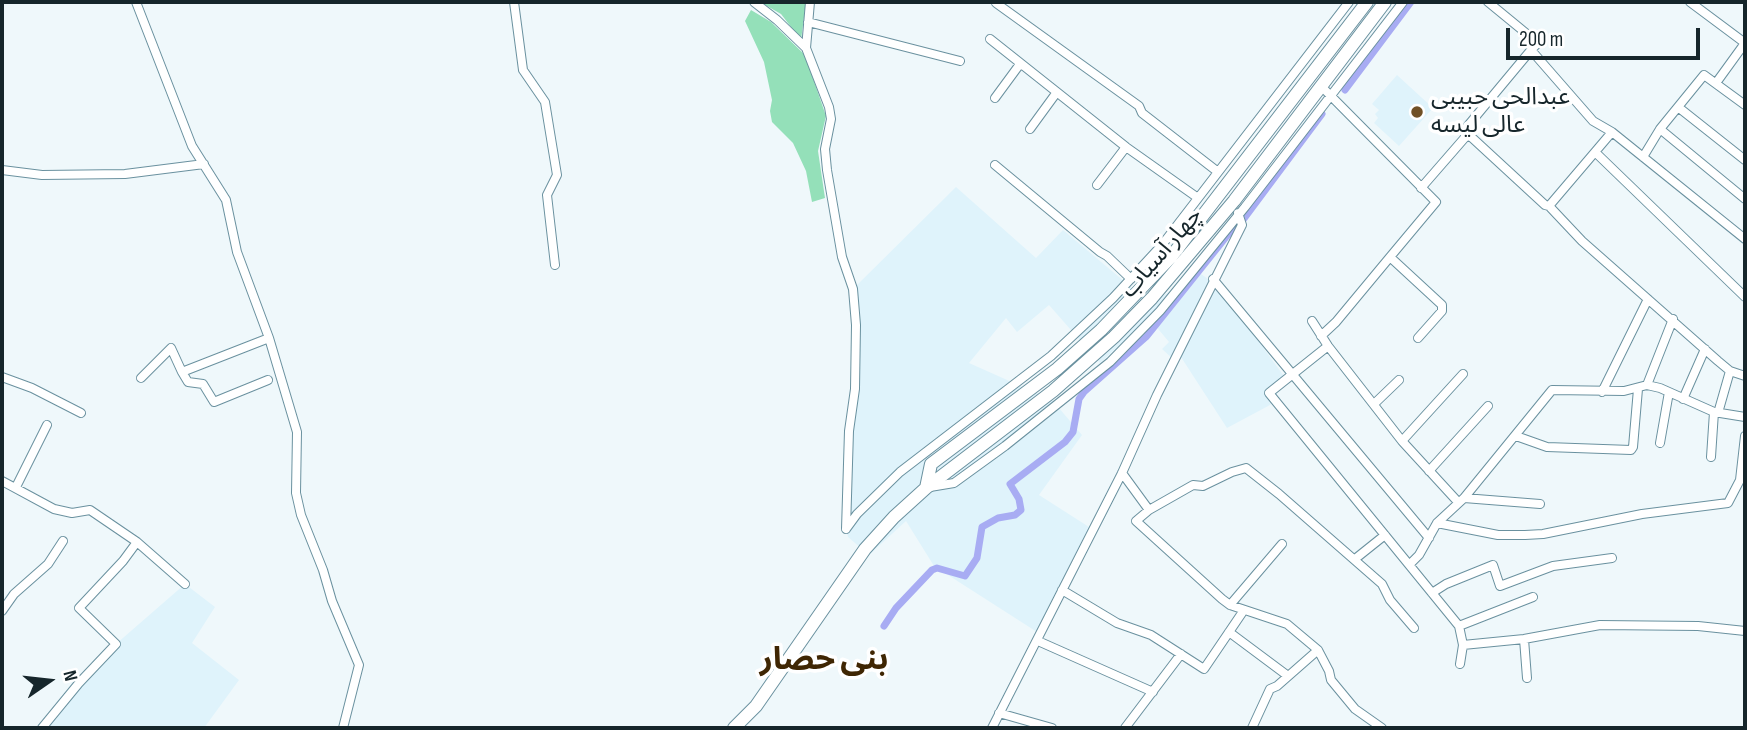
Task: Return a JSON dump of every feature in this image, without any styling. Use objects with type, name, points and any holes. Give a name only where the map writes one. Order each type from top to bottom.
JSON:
[{"type":"highway","name":"چهار آسیاب","points":[[927,459],[1057,369],[1101,330],[1145,285],[1171,257],[1367,2]]},
{"type":"highway","name":"چهار آسیاب","points":[[734,728],[743,721],[769,687],[865,549],[894,517],[926,488],[1053,391],[1114,338],[1152,298],[1234,201],[1385,2]]},
{"type":"highway","points":[[926,488],[927,459]]},
{"type":"street","points":[[136,2],[192,146],[226,200],[237,252],[269,338],[297,432],[296,493],[301,515],[332,601],[359,665],[343,728]]},
{"type":"street","points":[[514,2],[523,70],[545,102],[557,175],[547,195],[555,265]]},
{"type":"street","points":[[754,2],[806,48],[829,107],[831,119],[825,149],[827,170],[842,257],[853,289],[856,325],[855,389],[849,431],[846,529],[883,489],[927,459],[1051,356],[1131,279],[1162,245],[1349,2]]},
{"type":"street","points":[[806,48],[810,2]]},
{"type":"street","points":[[926,488],[954,483],[1110,362],[1160,311],[1404,2]]},
{"type":"street","points":[[1488,2],[1538,43],[1466,128],[1468,134],[1549,206],[1582,242],[1673,319],[1704,349],[1730,371],[1745,376]]},
{"type":"street","points":[[1690,2],[1745,43],[1716,83]]},
{"type":"street","points":[[996,3],[1139,106],[1142,113],[1217,172]]},
{"type":"street","points":[[808,22],[960,61]]},
{"type":"street","points":[[990,40],[1126,147],[1198,198]]},
{"type":"street","points":[[1531,50],[1593,121],[1612,132],[1745,239]]},
{"type":"street","points":[[995,97],[1020,64]]},
{"type":"street","points":[[1643,157],[1660,129],[1704,75],[1745,105]]},
{"type":"street","points":[[1321,86],[1436,202],[1336,322],[1321,336]]},
{"type":"street","points":[[1030,129],[1057,92]]},
{"type":"street","points":[[1678,107],[1745,160]]},
{"type":"street","points":[[1660,129],[1745,199]]},
{"type":"street","points":[[1549,206],[1612,132]]},
{"type":"street","points":[[1421,188],[1468,134]]},
{"type":"street","points":[[1097,185],[1126,147]]},
{"type":"street","points":[[1595,152],[1745,297]]},
{"type":"street","points":[[2,170],[42,175],[125,174],[204,164]]},
{"type":"street","points":[[995,165],[1107,256],[1131,279]]},
{"type":"street","points":[[992,728],[1122,473],[1213,279],[1242,225],[1234,201]]},
{"type":"street","points":[[1390,257],[1442,305],[1442,311],[1418,338]]},
{"type":"street","points":[[1213,279],[1291,376],[1429,538]]},
{"type":"street","points":[[1602,392],[1648,299]]},
{"type":"street","points":[[1647,385],[1673,319]]},
{"type":"street","points":[[1312,321],[1328,346],[1402,441],[1429,471],[1461,500],[1540,504]]},
{"type":"street","points":[[182,372],[269,338]]},
{"type":"street","points":[[1328,346],[1269,393],[1459,626],[1463,645],[1460,664]]},
{"type":"street","points":[[141,378],[171,348],[188,382],[203,384],[214,402],[268,380]]},
{"type":"street","points":[[1683,399],[1704,349]]},
{"type":"street","points":[[1711,457],[1716,412],[1730,371]]},
{"type":"street","points":[[1402,441],[1463,374]]},
{"type":"street","points":[[2,377],[32,388],[81,413]]},
{"type":"street","points":[[1374,404],[1399,380]]},
{"type":"street","points":[[1410,565],[1419,555],[1437,523],[1461,500],[1552,390],[1602,392],[1637,389],[1647,385],[1716,412],[1745,417]]},
{"type":"street","points":[[1516,436],[1547,447],[1631,450],[1637,389]]},
{"type":"street","points":[[1660,443],[1669,392]]},
{"type":"street","points":[[1429,471],[1488,406]]},
{"type":"street","points":[[16,487],[47,425]]},
{"type":"street","points":[[1437,523],[1498,535],[1543,534],[1596,522],[1728,503],[1743,480],[1745,436]]},
{"type":"street","points":[[1382,728],[1355,709],[1331,680],[1318,650],[1287,624],[1230,605],[1136,521],[1149,510],[1193,485],[1203,486],[1232,471],[1246,468],[1382,584],[1390,600],[1415,628]]},
{"type":"street","points":[[1122,473],[1149,510]]},
{"type":"street","points":[[2,481],[54,509],[72,513],[90,510],[137,542],[185,584]]},
{"type":"street","points":[[1355,559],[1385,536]]},
{"type":"street","points":[[2,611],[14,594],[48,564],[63,541]]},
{"type":"street","points":[[42,728],[116,644],[79,608],[137,542]]},
{"type":"street","points":[[1230,605],[1282,544]]},
{"type":"street","points":[[1432,593],[1446,584],[1493,565],[1500,586],[1553,566],[1612,558]]},
{"type":"street","points":[[1062,590],[1117,624],[1152,635],[1204,669],[1244,610]]},
{"type":"street","points":[[1459,626],[1533,597]]},
{"type":"street","points":[[1463,645],[1524,639],[1600,625],[1698,626],[1745,631]]},
{"type":"street","points":[[1229,632],[1289,676]]},
{"type":"street","points":[[1524,639],[1527,678]]},
{"type":"street","points":[[1038,640],[1153,692]]},
{"type":"street","points":[[1252,728],[1270,689],[1318,650]]},
{"type":"street","points":[[1125,728],[1181,654]]},
{"type":"street","points":[[999,713],[1052,728]]},
{"type":"shaded area","name":"عبدالحی حبیبی عالی لیسه","points":[[1397,75],[1433,108],[1399,146],[1374,123],[1378,118],[1375,114],[1379,110],[1372,104]]},
{"type":"shaded area","points":[[956,187],[1036,258],[1063,230],[1150,303],[1201,274],[1219,287],[1286,379],[1270,405],[1227,428],[1179,354],[1172,358],[1162,349],[1169,342],[1149,318],[1100,363],[1049,305],[1017,332],[1006,318],[969,363],[1052,400],[1082,435],[1039,495],[1089,527],[1037,632],[934,566],[906,521],[869,555],[848,537],[846,529],[855,389],[853,289]]},
{"type":"shaded area","points":[[185,584],[215,607],[192,643],[239,680],[204,728],[42,728],[116,644]]},
{"type":"green space","points":[[760,2],[806,2],[801,40],[781,14]]},
{"type":"green space","points":[[751,10],[771,22],[805,55],[826,116],[818,151],[825,198],[812,202],[806,171],[793,143],[772,122],[772,100],[764,62],[745,21]]},
{"type":"waterway","points":[[1345,90],[1411,2]]},
{"type":"waterway","points":[[1243,220],[1322,114]]},
{"type":"waterway","points":[[884,626],[896,608],[932,570],[937,568],[965,576],[977,558],[982,527],[998,518],[1015,515],[1021,510],[1019,499],[1010,484],[1065,442],[1073,432],[1079,399],[1084,392],[1146,337],[1234,227]]},
{"type":"place","name":"عبدالحی حبیبی عالی لیسه","points":[[1417,112]]},
{"type":"district","name":"بنی حصار","points":[[824,661]]}]
